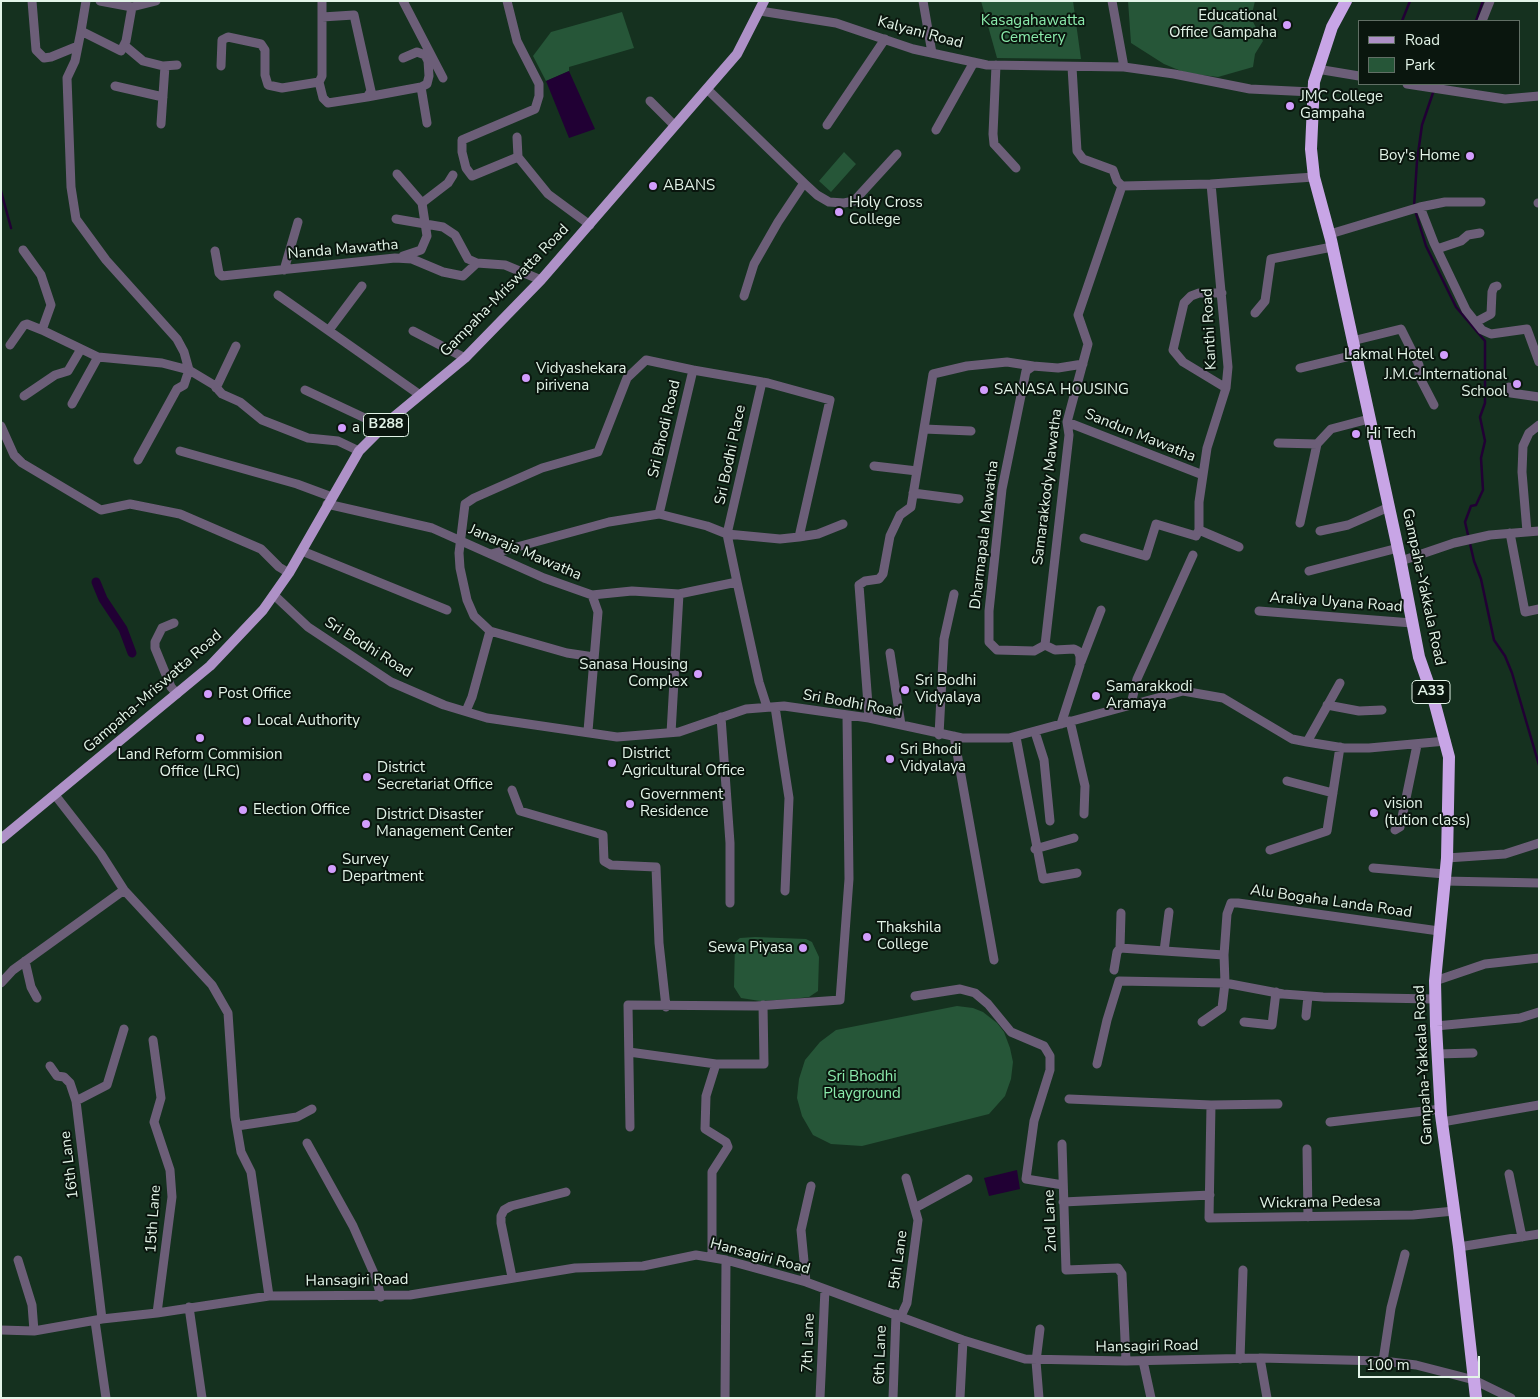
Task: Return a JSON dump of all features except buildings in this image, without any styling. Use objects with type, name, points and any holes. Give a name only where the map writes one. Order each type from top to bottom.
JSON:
[{"type":"highway","name":"Gampaha-Yakkala Road","points":[[1346,1],[1332,27],[1317,69],[1312,92],[1310,149],[1314,177],[1331,240],[1354,355],[1389,507],[1419,657],[1446,741],[1449,785],[1447,858],[1435,981],[1437,1054],[1440,1109],[1460,1247],[1476,1398]]},
{"type":"main road","name":"Gampaha-Mriswatta Road","points":[[1,839],[215,661],[274,595],[302,551],[359,451],[420,395],[465,358],[541,280],[737,54],[762,6]]},
{"type":"street","points":[[32,1],[34,36],[39,56],[51,57],[78,46]]},
{"type":"street","points":[[86,1],[75,61],[67,78],[71,187],[76,219],[106,260],[177,339],[184,352],[189,370],[184,385],[177,389],[173,395],[138,460]]},
{"type":"street","points":[[100,1],[132,7],[156,1]]},
{"type":"street","points":[[322,1],[322,76],[319,82],[323,98],[328,103],[421,88],[427,84],[429,76],[428,61],[425,55],[418,52],[403,58]]},
{"type":"street","points":[[403,1],[443,78]]},
{"type":"street","points":[[506,1],[517,41],[539,84],[535,109],[462,140],[462,152],[466,168],[472,176],[518,157]]},
{"type":"street","points":[[923,1],[932,53]]},
{"type":"street","points":[[1112,1],[1124,68]]},
{"type":"street","points":[[1482,20],[1490,1]]},
{"type":"street","name":"Kalyani Road","points":[[762,6],[836,23],[932,53],[974,62],[996,65],[1124,68],[1174,74],[1250,89],[1312,92]]},
{"type":"street","points":[[81,31],[111,48],[121,51],[132,7]]},
{"type":"street","points":[[322,17],[354,15],[368,67],[371,91],[367,97]]},
{"type":"street","points":[[221,66],[220,47],[222,40],[228,37],[261,44],[265,50],[265,74],[268,84],[282,88],[319,82]]},
{"type":"street","points":[[826,125],[884,39]]},
{"type":"street","points":[[124,45],[143,61],[165,66],[177,65]]},
{"type":"street","points":[[936,130],[974,62]]},
{"type":"street","points":[[996,65],[994,139],[1001,153],[1016,168]]},
{"type":"street","points":[[161,124],[165,66]]},
{"type":"street","points":[[1072,67],[1077,151],[1083,159],[1113,170],[1117,181],[1122,186],[1211,184],[1314,177]]},
{"type":"street","points":[[1317,69],[1358,76]]},
{"type":"street","points":[[1420,85],[1443,87],[1505,99],[1539,96]]},
{"type":"street","points":[[114,86],[163,98]]},
{"type":"street","points":[[421,88],[427,123]]},
{"type":"street","points":[[707,89],[804,183],[817,195],[829,202],[854,202],[897,154]]},
{"type":"street","points":[[650,101],[674,125]]},
{"type":"street","points":[[517,137],[518,157],[548,194],[590,225]]},
{"type":"street","points":[[397,174],[422,204],[427,236],[421,250],[398,258]]},
{"type":"street","points":[[422,204],[448,183],[453,175]]},
{"type":"street","points":[[744,296],[754,264],[778,222],[804,183]]},
{"type":"street","name":"Kanthi Road","points":[[1199,530],[1207,448],[1226,388],[1228,367],[1211,184]]},
{"type":"street","name":"Samarakkody Mawatha","points":[[1045,645],[1069,435],[1067,422],[1088,344],[1078,315],[1122,186]]},
{"type":"street","points":[[1255,313],[1265,302],[1271,259],[1331,240],[1420,206],[1446,202],[1481,202]]},
{"type":"street","points":[[1420,206],[1437,249],[1466,310],[1482,330],[1491,334],[1528,329],[1539,362]]},
{"type":"street","points":[[396,218],[443,226],[456,235],[468,260],[477,263],[505,265],[541,280]]},
{"type":"street","points":[[284,270],[298,222]]},
{"type":"street","points":[[1437,249],[1461,241],[1468,235],[1480,233]]},
{"type":"street","points":[[23,250],[41,275],[51,305],[42,330]]},
{"type":"street","name":"Nanda Mawatha","points":[[215,251],[219,274],[222,276],[398,258],[412,259],[443,272],[463,276],[477,263]]},
{"type":"street","points":[[329,330],[362,286]]},
{"type":"street","points":[[1476,322],[1491,314],[1492,292],[1494,287],[1497,286]]},
{"type":"street","points":[[1222,293],[1199,293],[1191,296],[1184,303],[1173,350],[1183,362],[1226,388]]},
{"type":"street","points":[[278,295],[420,395]]},
{"type":"street","points":[[10,345],[24,325],[27,324],[98,357],[162,363],[189,370],[222,394],[240,402],[262,420],[308,438],[338,441],[359,451]]},
{"type":"street","points":[[1352,341],[1401,329],[1419,365],[1419,376],[1434,405]]},
{"type":"street","points":[[413,331],[465,358]]},
{"type":"street","points":[[216,388],[236,346]]},
{"type":"street","points":[[24,396],[56,375],[68,371],[82,349]]},
{"type":"street","points":[[1300,368],[1354,355]]},
{"type":"street","points":[[72,404],[98,357]]},
{"type":"street","name":"Sri Bhodi Road","points":[[490,631],[474,616],[467,600],[460,568],[460,540],[465,504],[474,498],[542,468],[598,452],[627,378],[646,360],[693,370],[659,514]]},
{"type":"street","points":[[869,718],[859,585],[865,581],[879,579],[883,574],[890,536],[900,515],[910,507],[933,374],[1007,362],[1058,368],[1083,364]]},
{"type":"street","name":"Dharmapala Mawatha","points":[[1033,366],[1026,371],[1002,489],[989,612],[989,642],[997,650],[1034,651],[1045,645]]},
{"type":"street","points":[[693,370],[762,382],[830,400],[799,537]]},
{"type":"street","name":"Sri Bodhi Place","points":[[727,534],[762,382]]},
{"type":"street","points":[[1509,387],[1511,392],[1539,397]]},
{"type":"street","points":[[305,390],[384,427]]},
{"type":"street","points":[[1300,523],[1317,444],[1331,429],[1370,419]]},
{"type":"street","name":"Sandun Mawatha","points":[[1067,422],[1203,475]]},
{"type":"street","points":[[1527,532],[1522,472],[1523,446],[1528,433],[1539,424]]},
{"type":"street","points":[[1,426],[14,455],[22,463],[102,510],[136,504],[191,518],[261,549],[279,567],[289,573]]},
{"type":"street","points":[[924,430],[971,431]]},
{"type":"street","points":[[1278,443],[1317,444]]},
{"type":"street","name":"Janaraja Mawatha","points":[[180,451],[297,484],[330,500],[432,528],[544,578],[592,595],[632,591],[679,594],[736,582]]},
{"type":"street","points":[[874,466],[916,471]]},
{"type":"street","points":[[913,493],[959,499]]},
{"type":"street","points":[[1320,531],[1348,525],[1389,507]]},
{"type":"street","points":[[491,554],[610,522],[659,514],[707,526],[727,534],[780,539],[818,534],[843,524]]},
{"type":"street","points":[[1084,538],[1146,556],[1156,524],[1196,536],[1199,530],[1238,546]]},
{"type":"street","points":[[1309,571],[1399,555],[1490,534],[1539,531]]},
{"type":"street","points":[[1510,533],[1524,612],[1539,609]]},
{"type":"street","points":[[727,534],[759,682],[771,707],[790,798],[785,891]]},
{"type":"street","points":[[302,551],[447,610]]},
{"type":"street","points":[[1131,704],[1138,679],[1194,555]]},
{"type":"street","points":[[671,733],[679,594]]},
{"type":"street","points":[[939,735],[944,639],[954,594]]},
{"type":"street","name":"Sri Bodhi Road","points":[[274,595],[308,627],[390,682],[487,718],[588,731],[617,737],[671,733],[746,709],[771,707],[869,718],[939,735],[992,739],[1016,737],[1183,691],[1223,698],[1292,739],[1307,742],[1340,747],[1417,745],[1446,741]]},
{"type":"street","points":[[588,731],[598,612],[592,595]]},
{"type":"street","points":[[1061,724],[1080,665],[1101,610]]},
{"type":"street","name":"Araliya Uyana Road","points":[[1259,611],[1412,623]]},
{"type":"street","points":[[174,623],[162,628],[155,642],[155,648],[170,687],[177,694]]},
{"type":"street","points":[[466,711],[472,697],[490,631],[567,653],[594,657]]},
{"type":"street","points":[[1045,645],[1048,649],[1078,651],[1080,665]]},
{"type":"street","points":[[890,653],[901,726]]},
{"type":"street","points":[[1307,742],[1340,683]]},
{"type":"street","points":[[1327,705],[1358,711],[1382,710]]},
{"type":"street","points":[[630,1127],[628,1005],[666,1007],[763,1005],[840,1000],[849,879],[847,716]]},
{"type":"street","points":[[721,717],[730,843],[730,903]]},
{"type":"street","points":[[1070,721],[1085,786],[1084,814]]},
{"type":"street","points":[[1035,732],[1044,760],[1050,821]]},
{"type":"street","points":[[954,736],[994,960]]},
{"type":"street","points":[[1016,737],[1035,848],[1043,879],[1078,873]]},
{"type":"street","points":[[1395,830],[1400,827],[1417,745]]},
{"type":"street","points":[[1270,850],[1327,831],[1340,747]]},
{"type":"street","points":[[1287,781],[1333,793]]},
{"type":"street","points":[[512,790],[520,811],[603,835],[604,861],[611,865],[656,867],[659,943],[666,1007]]},
{"type":"street","points":[[55,795],[101,854],[124,890],[212,985],[228,1013],[229,1047],[237,1126],[241,1152],[252,1172],[269,1296]]},
{"type":"street","points":[[1035,848],[1074,838]]},
{"type":"street","points":[[1447,858],[1505,854],[1539,843]]},
{"type":"street","points":[[1373,868],[1445,878],[1539,883]]},
{"type":"street","points":[[1,983],[25,961],[124,890]]},
{"type":"street","name":"Alu Bogaha Landa Road","points":[[1224,955],[1227,914],[1231,904],[1238,903],[1439,931]]},
{"type":"street","points":[[1114,970],[1117,952],[1120,948],[1121,912]]},
{"type":"street","points":[[1164,951],[1169,912]]},
{"type":"street","points":[[1120,948],[1224,955],[1225,983],[1222,1008],[1202,1022]]},
{"type":"street","points":[[1435,981],[1485,964],[1539,958]]},
{"type":"street","points":[[25,961],[31,987],[37,998]]},
{"type":"street","points":[[1097,1064],[1107,1020],[1119,981],[1225,983],[1308,996],[1435,999]]},
{"type":"street","points":[[915,996],[960,989],[975,993],[988,1004],[1011,1032],[1044,1046],[1050,1056],[1050,1070],[1033,1128],[1026,1179],[1063,1185]]},
{"type":"street","points":[[1244,1022],[1272,1025],[1276,992]]},
{"type":"street","points":[[1306,1016],[1308,996]]},
{"type":"street","points":[[629,1052],[716,1064],[764,1064],[763,1005]]},
{"type":"street","points":[[1436,1026],[1520,1018],[1539,1012]]},
{"type":"street","points":[[76,1101],[107,1085],[124,1029]]},
{"type":"street","name":"15th Lane","points":[[153,1040],[162,1098],[154,1122],[170,1170],[172,1197],[157,1313]]},
{"type":"street","points":[[1437,1054],[1474,1053]]},
{"type":"street","points":[[712,1256],[712,1172],[728,1147],[726,1142],[705,1129],[706,1096],[716,1064]]},
{"type":"street","name":"16th Lane","points":[[50,1066],[57,1076],[64,1077],[70,1083],[76,1101],[106,1398]]},
{"type":"street","points":[[1069,1099],[1211,1105],[1278,1104]]},
{"type":"street","points":[[1064,1202],[1210,1195],[1211,1105]]},
{"type":"street","points":[[1442,1122],[1539,1105]]},
{"type":"street","points":[[237,1126],[297,1117],[312,1108]]},
{"type":"street","points":[[1330,1122],[1440,1109]]},
{"type":"street","points":[[307,1143],[353,1226],[376,1278],[381,1297]]},
{"type":"street","name":"2nd Lane","points":[[1062,1144],[1066,1270],[1118,1268],[1122,1274],[1126,1362]]},
{"type":"street","points":[[1307,1149],[1308,1217]]},
{"type":"street","points":[[1509,1174],[1522,1236]]},
{"type":"street","name":"5th Lane","points":[[899,1315],[907,1303],[918,1220],[906,1178]]},
{"type":"street","points":[[914,1208],[968,1179]]},
{"type":"street","points":[[806,1282],[801,1230],[811,1186]]},
{"type":"street","points":[[512,1277],[501,1223],[501,1216],[504,1210],[511,1206],[566,1192]]},
{"type":"street","name":"Wickrama Pedesa","points":[[1210,1195],[1209,1218],[1413,1215],[1454,1211]]},
{"type":"street","points":[[1460,1247],[1539,1234]]},
{"type":"street","points":[[1383,1361],[1391,1308],[1405,1254]]},
{"type":"street","name":"Hansagiri Road","points":[[1,1330],[34,1331],[269,1296],[381,1297],[450,1290],[512,1277],[575,1268],[643,1266],[686,1256],[712,1256],[806,1282],[963,1340],[1036,1361],[1126,1362],[1260,1358],[1383,1361],[1416,1365],[1474,1380],[1511,1398]]},
{"type":"street","points":[[18,1260],[32,1305],[34,1331]]},
{"type":"street","points":[[725,1398],[726,1260]]},
{"type":"street","points":[[1240,1359],[1243,1270]]},
{"type":"street","name":"7th Lane","points":[[820,1398],[825,1289]]},
{"type":"street","points":[[189,1307],[202,1398]]},
{"type":"street","name":"6th Lane","points":[[892,1398],[899,1315]]},
{"type":"street","points":[[1039,1398],[1036,1361],[1040,1329]]},
{"type":"street","points":[[960,1398],[963,1340]]},
{"type":"street","points":[[1260,1358],[1267,1398]]},
{"type":"street","points":[[1143,1361],[1151,1398]]},
{"type":"green space","name":"Kasagahawatta Cemetery","points":[[981,1],[1073,1],[1081,59],[997,58]]},
{"type":"green space","points":[[1128,1],[1255,1],[1251,18],[1263,41],[1255,54],[1253,67],[1218,77],[1186,73],[1164,64],[1131,43]]},
{"type":"green space","points":[[622,12],[634,48],[569,67],[569,71],[546,81],[533,56],[551,32]]},
{"type":"green space","points":[[844,152],[856,164],[831,192],[819,181]]},
{"type":"green space","points":[[740,938],[806,939],[812,942],[819,957],[818,991],[809,997],[792,999],[760,1001],[741,998],[734,987],[735,942]]},
{"type":"green space","name":"Sri Bhodhi Playground","points":[[957,1006],[973,1008],[983,1012],[997,1023],[1004,1032],[1010,1048],[1013,1062],[1011,1079],[1005,1096],[989,1114],[862,1146],[831,1144],[813,1135],[802,1116],[797,1098],[799,1079],[805,1060],[820,1042],[836,1030]]},
{"type":"shaded area","points":[[569,71],[595,129],[569,138],[546,81]]},
{"type":"shaded area","points":[[1017,1170],[1020,1189],[989,1196],[984,1178]]},
{"type":"waterway","points":[[1402,20],[1410,1]]},
{"type":"waterway","points":[[1476,20],[1483,1]]},
{"type":"waterway","points":[[1436,85],[1422,125],[1414,207],[1426,246],[1456,307],[1485,341],[1485,403],[1480,417],[1485,441],[1481,458],[1483,490],[1476,505],[1471,506],[1465,522],[1474,561],[1481,579],[1494,640],[1505,656],[1512,673],[1539,765]]},
{"type":"waterway","points":[[1,191],[11,228]]},
{"type":"waterway","points":[[96,582],[103,599],[123,629],[132,653]]},
{"type":"place","name":"Educational Office Gampaha","points":[[1287,25]]},
{"type":"place","name":"JMC College Gampaha","points":[[1290,106]]},
{"type":"place","name":"Boy's Home","points":[[1470,156]]},
{"type":"place","name":"ABANS","points":[[653,186]]},
{"type":"place","name":"Holy Cross College","points":[[839,212]]},
{"type":"place","name":"Lakmal Hotel","points":[[1444,355]]},
{"type":"place","name":"Vidyashekara pirivena","points":[[526,378]]},
{"type":"place","name":"J.M.C.International School","points":[[1517,384]]},
{"type":"place","name":"SANASA HOUSING","points":[[984,390]]},
{"type":"place","name":"a","points":[[342,428]]},
{"type":"place","name":"Hi Tech","points":[[1356,434]]},
{"type":"place","name":"Sanasa Housing Complex","points":[[698,674]]},
{"type":"place","name":"Sri Bodhi Vidyalaya","points":[[905,690]]},
{"type":"place","name":"Post Office","points":[[208,694]]},
{"type":"place","name":"Samarakkodi Aramaya","points":[[1096,696]]},
{"type":"place","name":"Local Authority","points":[[247,721]]},
{"type":"place","name":"Land Reform Commision Office (LRC)","points":[[200,738]]},
{"type":"place","name":"Sri Bhodi Vidyalaya","points":[[890,759]]},
{"type":"place","name":"District Agricultural Office","points":[[612,763]]},
{"type":"place","name":"District Secretariat Office","points":[[367,777]]},
{"type":"place","name":"Government Residence","points":[[630,804]]},
{"type":"place","name":"Election Office","points":[[243,810]]},
{"type":"place","name":"vision (tution class)","points":[[1374,813]]},
{"type":"place","name":"District Disaster Management Center","points":[[366,824]]},
{"type":"place","name":"Survey Department","points":[[332,869]]},
{"type":"place","name":"Thakshila College","points":[[867,937]]},
{"type":"place","name":"Sewa Piyasa","points":[[803,948]]}]
